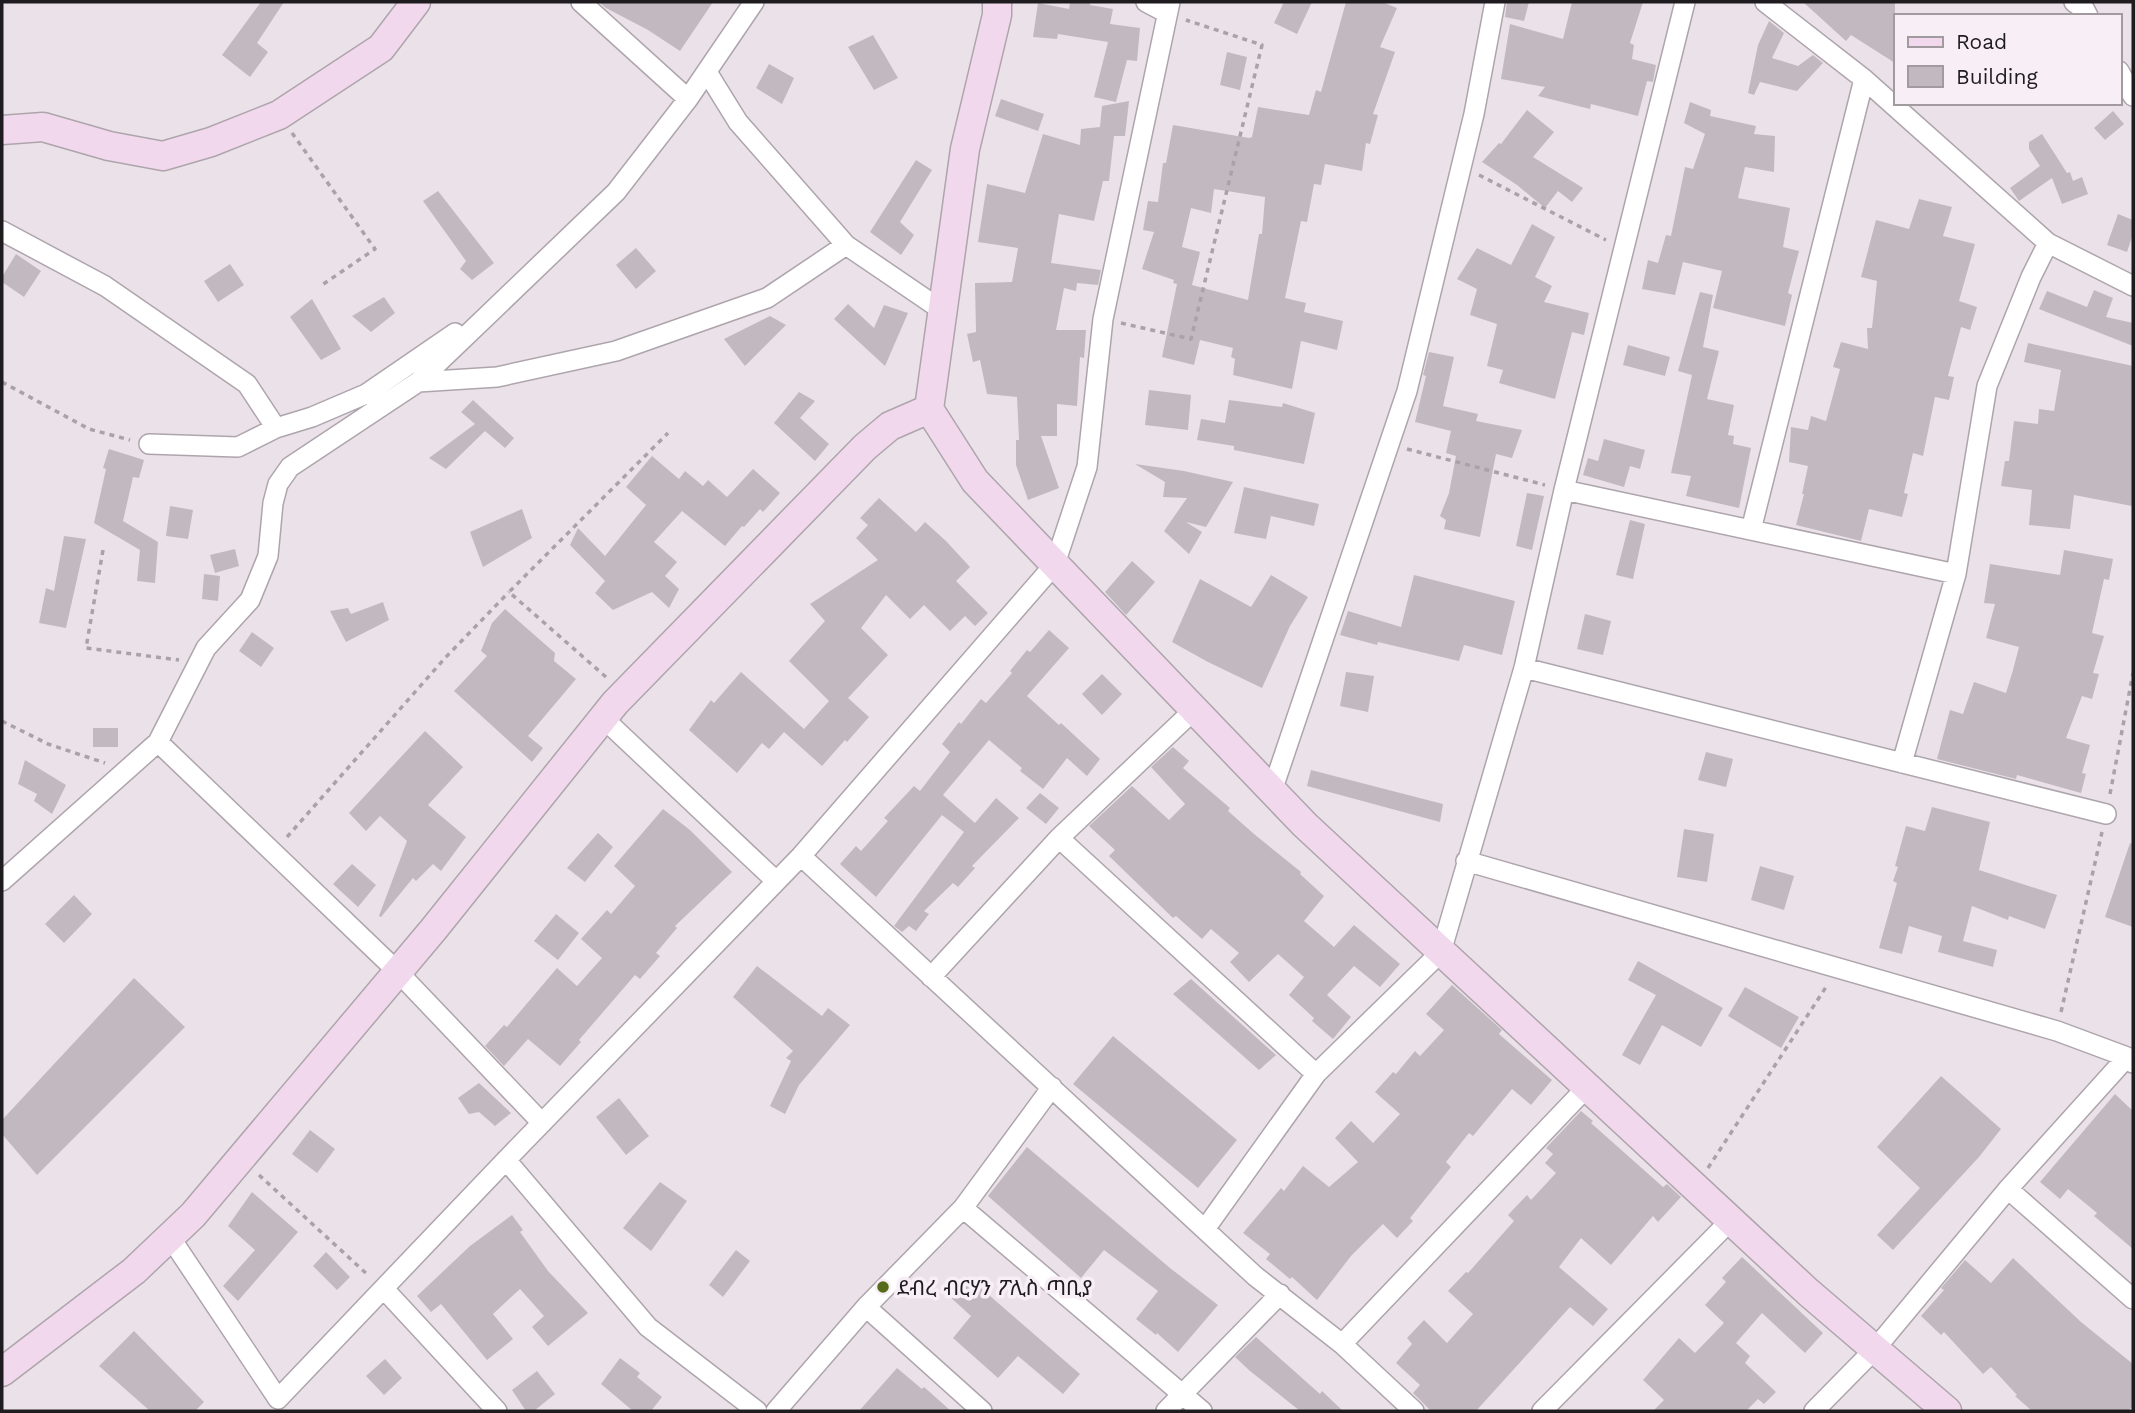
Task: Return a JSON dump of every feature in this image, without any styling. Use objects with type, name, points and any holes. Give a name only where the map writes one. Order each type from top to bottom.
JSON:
[{"type":"street","points":[[2,130],[43,127],[109,146],[163,156],[211,142],[279,115],[381,48],[416,2]]},
{"type":"street","points":[[581,2],[688,99]]},
{"type":"street","points":[[2,881],[158,742],[206,648],[250,600],[268,555],[273,503],[278,484],[289,467],[418,382],[615,192],[688,99],[754,2]]},
{"type":"street","points":[[998,2],[965,149],[929,409],[975,481],[1305,825],[1731,1220],[1947,1411]]},
{"type":"street","points":[[170,1237],[282,1405],[384,1289],[801,856],[1055,565],[1087,467],[1103,319],[1168,8],[1146,2]]},
{"type":"street","points":[[1272,791],[1407,391],[1474,114],[1495,2]]},
{"type":"street","points":[[1205,1229],[1316,1074],[1441,952],[1524,668],[1564,490],[1685,2]]},
{"type":"street","points":[[1765,2],[1864,79],[2048,243],[2133,286]]},
{"type":"street","points":[[2074,2],[2085,9],[2087,14]]},
{"type":"street","points":[[707,72],[738,122],[846,245],[943,311]]},
{"type":"street","points":[[2121,75],[2133,96]]},
{"type":"street","points":[[1751,530],[1864,79]]},
{"type":"street","points":[[2,231],[105,286],[247,384],[276,428]]},
{"type":"street","points":[[1902,763],[1956,574],[1987,386],[2031,277],[2048,243]]},
{"type":"street","points":[[418,382],[497,377],[616,351],[767,298],[846,245]]},
{"type":"street","points":[[149,444],[238,447],[276,428],[312,417],[366,394],[499,303]]},
{"type":"street","points":[[2,1372],[134,1271],[193,1215],[398,972],[624,694],[864,447],[890,426],[929,409]]},
{"type":"street","points":[[1564,490],[1956,574]]},
{"type":"street","points":[[1524,668],[2106,814]]},
{"type":"street","points":[[932,976],[1059,838],[1194,710]]},
{"type":"street","points":[[603,718],[776,881]]},
{"type":"street","points":[[158,742],[398,972],[541,1123]]},
{"type":"street","points":[[1059,838],[1316,1074]]},
{"type":"street","points":[[801,856],[1255,1276],[1342,1344],[1414,1411]]},
{"type":"street","points":[[1466,861],[2057,1031],[2130,1060],[2008,1189],[1875,1349],[1814,1411]]},
{"type":"street","points":[[776,1411],[866,1307],[963,1208],[1052,1087]]},
{"type":"street","points":[[1342,1344],[1587,1087]]},
{"type":"street","points":[[506,1160],[648,1327],[757,1411]]},
{"type":"street","points":[[2008,1189],[2133,1298]]},
{"type":"street","points":[[963,1208],[1202,1411]]},
{"type":"street","points":[[1542,1411],[1731,1220]]},
{"type":"street","points":[[384,1289],[497,1411]]},
{"type":"street","points":[[1166,1411],[1280,1294]]},
{"type":"street","points":[[866,1307],[982,1411]]},
{"type":"path","points":[[1103,319],[1191,339],[1262,45],[1168,8]]},
{"type":"path","points":[[279,115],[375,249],[321,285]]},
{"type":"path","points":[[1461,166],[1624,249]]},
{"type":"path","points":[[2,382],[89,429],[149,444]]},
{"type":"path","points":[[273,852],[446,658],[668,433]]},
{"type":"path","points":[[1389,444],[1564,490]]},
{"type":"path","points":[[103,550],[86,648],[198,663]]},
{"type":"path","points":[[509,592],[624,694]]},
{"type":"path","points":[[2057,1031],[2106,814],[2133,673]]},
{"type":"path","points":[[2,721],[48,744],[127,771]]},
{"type":"path","points":[[1696,1188],[1838,968]]},
{"type":"path","points":[[241,1158],[384,1289]]},
{"type":"building","points":[[261,2],[284,2],[257,43],[268,52],[250,77],[222,55]]},
{"type":"building","points":[[599,2],[713,2],[680,51]]},
{"type":"building","points":[[1070,2],[1090,2],[1090,5],[1113,9],[1110,24],[1140,28],[1137,61],[1127,60],[1116,102],[1094,97],[1108,42],[1058,34],[1057,39],[1033,37],[1038,3],[1069,9]]},
{"type":"building","points":[[1284,2],[1312,2],[1297,34],[1274,23]]},
{"type":"building","points":[[1346,2],[1382,2],[1397,8],[1380,47],[1395,52],[1373,114],[1378,115],[1370,144],[1366,143],[1362,171],[1325,164],[1321,185],[1314,184],[1307,222],[1301,221],[1285,298],[1306,303],[1304,312],[1343,321],[1337,350],[1301,341],[1292,389],[1233,375],[1233,348],[1200,340],[1194,365],[1162,357],[1177,284],[1173,283],[1174,280],[1142,269],[1154,232],[1143,230],[1148,201],[1158,202],[1163,163],[1166,163],[1173,125],[1249,138],[1252,137],[1258,107],[1309,115],[1316,90],[1321,92]],"holes":[[[1214,189],[1265,197],[1262,234],[1259,234],[1248,300],[1192,285],[1200,252],[1182,247],[1191,208],[1211,213]]]},
{"type":"building","points":[[1507,2],[1529,2],[1524,21],[1505,17]]},
{"type":"building","points":[[1572,2],[1643,2],[1630,43],[1634,45],[1632,59],[1656,65],[1653,82],[1647,81],[1638,116],[1591,104],[1590,109],[1538,96],[1545,87],[1501,79],[1510,24],[1563,39]]},
{"type":"building","points":[[1803,2],[1895,2],[1894,62],[1851,35],[1846,41]]},
{"type":"building","points":[[1769,21],[1784,33],[1772,58],[1798,66],[1813,55],[1823,63],[1797,91],[1760,82],[1754,95],[1748,93],[1758,45]]},
{"type":"building","points":[[873,35],[898,78],[874,90],[848,47]]},
{"type":"building","points":[[1227,52],[1247,57],[1240,90],[1220,85]]},
{"type":"building","points":[[769,64],[794,78],[782,104],[756,88]]},
{"type":"building","points":[[1001,99],[1044,114],[1038,131],[995,116]]},
{"type":"building","points":[[1129,101],[1125,136],[1114,136],[1109,181],[1103,181],[1094,221],[1059,214],[1051,263],[1101,270],[1098,285],[1077,283],[1076,291],[1064,288],[1056,330],[1086,330],[1084,358],[1080,357],[1077,406],[1057,404],[1057,436],[1041,436],[1059,488],[1028,500],[1016,465],[1016,440],[1019,440],[1017,397],[987,394],[980,360],[973,362],[967,334],[976,332],[975,283],[1012,282],[1018,248],[978,242],[987,184],[1025,193],[1043,134],[1080,145],[1081,129],[1100,127],[1102,106]]},
{"type":"building","points":[[1690,102],[1711,110],[1710,116],[1756,126],[1754,134],[1775,136],[1774,172],[1745,167],[1738,198],[1790,208],[1783,247],[1799,251],[1788,293],[1792,295],[1785,326],[1713,308],[1722,271],[1683,262],[1675,295],[1642,289],[1648,260],[1658,263],[1666,235],[1671,236],[1685,167],[1693,169],[1705,134],[1684,123]]},
{"type":"building","points":[[1527,110],[1554,132],[1533,157],[1583,188],[1572,202],[1558,191],[1545,208],[1482,162],[1499,143],[1501,144]]},
{"type":"building","points":[[2113,111],[2124,124],[2105,140],[2094,128]]},
{"type":"building","points":[[2042,134],[2067,173],[2070,172],[2073,181],[2082,177],[2088,194],[2062,204],[2052,178],[2019,201],[2010,188],[2040,166],[2029,149],[2029,142]]},
{"type":"building","points":[[916,160],[932,170],[900,222],[914,235],[901,255],[870,232]]},
{"type":"building","points":[[438,191],[494,263],[472,280],[460,269],[466,261],[423,201]]},
{"type":"building","points":[[1919,199],[1952,207],[1943,236],[1975,244],[1959,301],[1977,307],[1970,330],[1961,327],[1948,376],[1954,377],[1949,400],[1935,397],[1923,456],[1913,453],[1902,517],[1869,509],[1861,541],[1796,525],[1808,466],[1789,462],[1791,427],[1808,430],[1811,416],[1826,421],[1840,369],[1833,367],[1841,342],[1868,349],[1867,328],[1872,328],[1877,281],[1861,277],[1876,220],[1909,229]]},
{"type":"building","points":[[2118,214],[2133,220],[2133,234],[2127,252],[2107,245]]},
{"type":"building","points":[[1532,224],[1555,237],[1535,277],[1552,286],[1544,302],[1589,313],[1584,335],[1572,332],[1555,399],[1499,383],[1503,370],[1487,366],[1497,324],[1470,315],[1477,289],[1457,279],[1477,248],[1511,265]]},
{"type":"building","points":[[636,248],[656,271],[636,289],[616,265]]},
{"type":"building","points":[[16,254],[41,271],[24,297],[2,282],[2,277]]},
{"type":"building","points":[[230,264],[244,285],[218,302],[204,281]]},
{"type":"building","points":[[2094,290],[2113,298],[2106,317],[2133,323],[2133,346],[2039,309],[2047,291],[2087,307]]},
{"type":"building","points":[[1700,292],[1713,295],[1703,347],[1719,351],[1707,399],[1734,405],[1728,435],[1734,436],[1733,444],[1751,448],[1739,508],[1686,496],[1691,476],[1671,473],[1692,375],[1678,371]]},
{"type":"building","points":[[384,297],[395,313],[371,332],[352,316]]},
{"type":"building","points":[[312,299],[341,349],[321,360],[290,317]]},
{"type":"building","points":[[848,304],[874,328],[884,305],[908,313],[885,366],[834,319]]},
{"type":"building","points":[[770,316],[786,325],[745,366],[724,339]]},
{"type":"building","points":[[2028,343],[2133,366],[2132,506],[2074,495],[2070,529],[2029,525],[2032,490],[2001,486],[2005,461],[2009,461],[2014,421],[2038,424],[2039,409],[2054,411],[2061,370],[2024,362]]},
{"type":"building","points":[[1628,345],[1670,357],[1665,376],[1623,365]]},
{"type":"building","points":[[1429,352],[1454,357],[1443,406],[1478,414],[1476,421],[1522,430],[1512,458],[1496,454],[1480,537],[1444,529],[1446,520],[1440,516],[1449,493],[1456,456],[1446,453],[1451,431],[1415,422]]},
{"type":"building","points":[[1149,390],[1191,395],[1188,430],[1145,425]]},
{"type":"building","points":[[799,392],[815,401],[800,418],[829,444],[815,461],[774,423]]},
{"type":"building","points":[[473,400],[514,438],[505,448],[485,431],[446,469],[429,458],[475,424],[461,412]]},
{"type":"building","points":[[1229,400],[1282,407],[1283,403],[1315,413],[1304,464],[1234,450],[1234,446],[1197,440],[1201,419],[1225,423]]},
{"type":"building","points":[[1604,439],[1645,450],[1640,469],[1630,466],[1624,487],[1583,475],[1588,458],[1598,461]]},
{"type":"building","points":[[109,449],[144,460],[139,478],[133,477],[123,521],[158,542],[155,583],[137,581],[140,550],[94,523],[106,469],[103,468]]},
{"type":"building","points":[[652,456],[679,479],[685,471],[703,486],[708,480],[727,497],[753,469],[780,493],[763,512],[760,509],[744,527],[742,526],[725,546],[682,511],[654,542],[677,562],[665,576],[679,589],[669,608],[652,592],[613,610],[595,593],[605,581],[570,545],[578,528],[605,556],[646,505],[626,487]]},
{"type":"building","points":[[1135,464],[1233,482],[1206,527],[1186,522],[1202,532],[1189,554],[1164,531],[1187,498],[1163,497],[1165,482]]},
{"type":"building","points":[[1244,487],[1319,504],[1314,526],[1271,516],[1266,539],[1234,533]]},
{"type":"building","points":[[1527,493],[1544,496],[1532,550],[1516,546]]},
{"type":"building","points":[[879,498],[916,532],[925,522],[946,541],[970,567],[956,581],[988,613],[975,626],[965,616],[950,631],[924,605],[910,619],[886,595],[861,628],[888,655],[848,698],[869,717],[822,766],[784,732],[769,749],[762,743],[737,773],[689,730],[711,700],[714,703],[741,672],[804,729],[829,701],[789,661],[825,621],[810,604],[878,560],[856,538],[868,525],[860,518]]},
{"type":"building","points":[[170,506],[193,510],[188,539],[166,536]]},
{"type":"building","points":[[522,509],[532,538],[483,567],[470,532]]},
{"type":"building","points":[[1630,520],[1645,524],[1633,579],[1616,575]]},
{"type":"building","points":[[64,536],[86,539],[66,628],[39,623],[46,588],[54,591]]},
{"type":"building","points":[[235,549],[239,566],[215,573],[210,555]]},
{"type":"building","points":[[2064,550],[2113,559],[2109,580],[2104,579],[2092,633],[2104,636],[2093,673],[2099,674],[2092,699],[2082,696],[2066,738],[2090,745],[2082,773],[2086,774],[2081,793],[2017,775],[2016,779],[1937,759],[1950,710],[1963,714],[1974,682],[2006,693],[2013,670],[2019,647],[1986,638],[1995,604],[1984,603],[1990,564],[2060,575]]},
{"type":"building","points":[[1132,561],[1155,582],[1126,615],[1105,592]]},
{"type":"building","points":[[204,574],[220,576],[218,601],[202,599]]},
{"type":"building","points":[[1271,575],[1308,597],[1290,626],[1262,688],[1172,642],[1200,579],[1251,607]]},
{"type":"building","points":[[1414,575],[1515,601],[1502,655],[1464,645],[1459,661],[1340,635],[1348,611],[1401,627]]},
{"type":"building","points":[[383,602],[389,620],[346,642],[330,611],[348,608],[351,614]]},
{"type":"building","points":[[505,609],[555,653],[554,661],[576,679],[528,736],[543,748],[532,762],[454,691],[487,656],[481,651],[492,623]]},
{"type":"building","points":[[1585,614],[1611,621],[1603,655],[1577,649]]},
{"type":"building","points":[[1049,630],[1069,648],[1027,696],[1100,759],[1087,776],[1067,758],[1043,789],[1020,771],[1022,768],[989,740],[943,795],[975,823],[996,798],[1019,818],[972,866],[975,868],[958,887],[953,883],[924,911],[929,914],[916,931],[909,926],[902,932],[894,926],[964,832],[942,815],[876,897],[840,864],[856,846],[861,851],[888,821],[884,818],[914,786],[920,791],[950,752],[942,744],[959,722],[961,724],[981,699],[986,703],[1012,673],[1010,671],[1027,650],[1030,652]]},
{"type":"building","points":[[252,632],[274,648],[261,667],[239,651]]},
{"type":"building","points":[[1346,672],[1374,676],[1368,712],[1340,706]]},
{"type":"building","points":[[1102,674],[1122,694],[1102,715],[1082,694]]},
{"type":"building","points":[[93,728],[118,728],[118,747],[93,747]]},
{"type":"building","points":[[425,731],[463,767],[428,805],[466,837],[441,871],[433,864],[416,881],[413,878],[381,917],[379,916],[407,841],[380,816],[366,831],[349,813]]},
{"type":"building","points":[[1173,747],[1189,761],[1183,768],[1230,808],[1228,811],[1254,834],[1301,872],[1300,874],[1324,896],[1304,921],[1334,947],[1354,925],[1400,964],[1380,987],[1354,966],[1327,995],[1351,1017],[1333,1039],[1312,1021],[1314,1018],[1289,995],[1304,977],[1278,954],[1249,982],[1230,962],[1239,953],[1211,929],[1202,939],[1176,916],[1173,918],[1109,856],[1115,850],[1089,826],[1132,786],[1169,820],[1185,804],[1151,767]]},
{"type":"building","points":[[1706,752],[1733,759],[1726,787],[1698,780]]},
{"type":"building","points":[[25,760],[66,785],[52,814],[34,801],[37,794],[18,784]]},
{"type":"building","points":[[1311,770],[1443,804],[1440,822],[1307,786]]},
{"type":"building","points":[[1040,793],[1059,808],[1046,824],[1026,808]]},
{"type":"building","points":[[1932,807],[1990,822],[1979,870],[2057,895],[2045,929],[2009,916],[2008,920],[1972,906],[1963,941],[1997,950],[1993,967],[1938,952],[1942,936],[1909,926],[1902,954],[1879,948],[1897,883],[1893,881],[1898,867],[1895,866],[1906,826],[1925,831]]},
{"type":"building","points":[[663,809],[690,830],[732,872],[675,926],[677,928],[656,953],[660,956],[640,979],[635,975],[560,1066],[528,1039],[504,1066],[485,1046],[504,1025],[507,1027],[557,968],[577,986],[602,958],[581,939],[607,910],[611,914],[635,886],[614,866]]},
{"type":"building","points":[[1684,829],[1714,834],[1707,882],[1677,877]]},
{"type":"building","points":[[598,833],[613,847],[585,882],[567,868]]},
{"type":"building","points":[[2130,843],[2133,844],[2133,927],[2105,917]]},
{"type":"building","points":[[352,864],[376,885],[358,907],[333,884]]},
{"type":"building","points":[[1760,866],[1794,876],[1784,910],[1751,900]]},
{"type":"building","points":[[74,895],[92,914],[64,943],[45,924]]},
{"type":"building","points":[[556,914],[579,933],[558,960],[534,941]]},
{"type":"building","points":[[1638,961],[1723,1008],[1701,1047],[1662,1025],[1640,1065],[1622,1055],[1656,995],[1628,980]]},
{"type":"building","points":[[757,966],[822,1016],[828,1008],[850,1025],[799,1085],[785,1114],[770,1106],[791,1061],[786,1058],[793,1051],[733,997]]},
{"type":"building","points":[[134,978],[185,1027],[37,1175],[2,1134],[2,1120]]},
{"type":"building","points":[[1191,979],[1276,1055],[1259,1070],[1173,994]]},
{"type":"building","points":[[1452,985],[1502,1030],[1499,1034],[1552,1080],[1531,1105],[1512,1089],[1473,1136],[1469,1133],[1446,1162],[1451,1167],[1410,1218],[1413,1221],[1397,1238],[1383,1224],[1351,1256],[1317,1300],[1292,1277],[1290,1279],[1266,1259],[1270,1254],[1243,1233],[1281,1188],[1284,1191],[1303,1166],[1329,1187],[1358,1162],[1335,1138],[1351,1121],[1373,1143],[1400,1114],[1375,1092],[1393,1072],[1396,1074],[1415,1051],[1420,1056],[1444,1030],[1426,1014]]},
{"type":"building","points":[[1745,987],[1799,1017],[1781,1048],[1728,1016]]},
{"type":"building","points":[[1113,1036],[1237,1140],[1198,1188],[1073,1084]]},
{"type":"building","points":[[1941,1076],[2001,1129],[1979,1157],[1893,1250],[1877,1235],[1920,1188],[1877,1147]]},
{"type":"building","points":[[479,1083],[511,1113],[495,1126],[479,1112],[469,1114],[458,1098]]},
{"type":"building","points":[[2115,1094],[2133,1111],[2133,1249],[2094,1216],[2097,1213],[2068,1189],[2060,1199],[2040,1182]]},
{"type":"building","points":[[619,1098],[649,1136],[626,1155],[596,1117]]},
{"type":"building","points":[[1581,1111],[1663,1187],[1667,1184],[1681,1197],[1658,1222],[1653,1216],[1611,1265],[1581,1238],[1559,1267],[1608,1309],[1593,1326],[1570,1307],[1476,1411],[1431,1411],[1413,1393],[1420,1385],[1396,1363],[1412,1344],[1407,1338],[1424,1320],[1447,1343],[1473,1314],[1448,1291],[1468,1273],[1514,1221],[1508,1215],[1527,1195],[1531,1200],[1556,1173],[1545,1163],[1553,1154],[1546,1148]]},
{"type":"building","points":[[310,1130],[335,1149],[317,1173],[292,1154]]},
{"type":"building","points":[[1027,1147],[1218,1305],[1178,1352],[1136,1319],[1158,1291],[1104,1250],[1081,1278],[988,1196]]},
{"type":"building","points":[[660,1182],[687,1201],[651,1251],[623,1228]]},
{"type":"building","points":[[252,1192],[298,1232],[238,1301],[223,1286],[255,1250],[228,1226]]},
{"type":"building","points":[[512,1215],[523,1230],[520,1232],[548,1271],[588,1313],[548,1346],[532,1327],[544,1316],[520,1289],[493,1314],[513,1339],[487,1360],[441,1304],[431,1312],[417,1296],[470,1246]]},
{"type":"building","points":[[736,1250],[750,1261],[723,1297],[709,1285]]},
{"type":"building","points":[[326,1252],[350,1277],[337,1290],[313,1266]]},
{"type":"building","points":[[1742,1257],[1823,1333],[1805,1353],[1762,1313],[1736,1343],[1750,1356],[1745,1363],[1776,1392],[1764,1404],[1758,1399],[1746,1411],[1653,1411],[1664,1400],[1643,1380],[1679,1338],[1695,1353],[1724,1323],[1705,1305],[1726,1282],[1722,1278]]},
{"type":"building","points":[[2013,1258],[2081,1322],[2133,1364],[2133,1406],[2128,1411],[2032,1411],[2015,1396],[2017,1395],[1991,1367],[1983,1374],[1944,1332],[1941,1335],[1921,1316],[1965,1260],[1991,1283]]},
{"type":"building","points":[[967,1276],[1080,1374],[1063,1394],[1018,1356],[998,1378],[953,1338],[971,1316],[949,1296]]},
{"type":"building","points":[[134,1331],[204,1402],[195,1411],[150,1411],[99,1366]]},
{"type":"building","points":[[1256,1337],[1343,1411],[1300,1411],[1250,1371],[1235,1357]]},
{"type":"building","points":[[620,1358],[640,1373],[637,1377],[662,1397],[651,1411],[633,1411],[601,1384]]},
{"type":"building","points":[[385,1359],[402,1378],[384,1395],[366,1376]]},
{"type":"building","points":[[897,1368],[922,1389],[924,1387],[951,1411],[859,1411]]},
{"type":"building","points":[[537,1371],[555,1394],[534,1411],[526,1411],[512,1390]]},
{"type":"place","name":"ደብረ ብርሃን ፖሊስ ጣቢያ","points":[[883,1287]]}]
